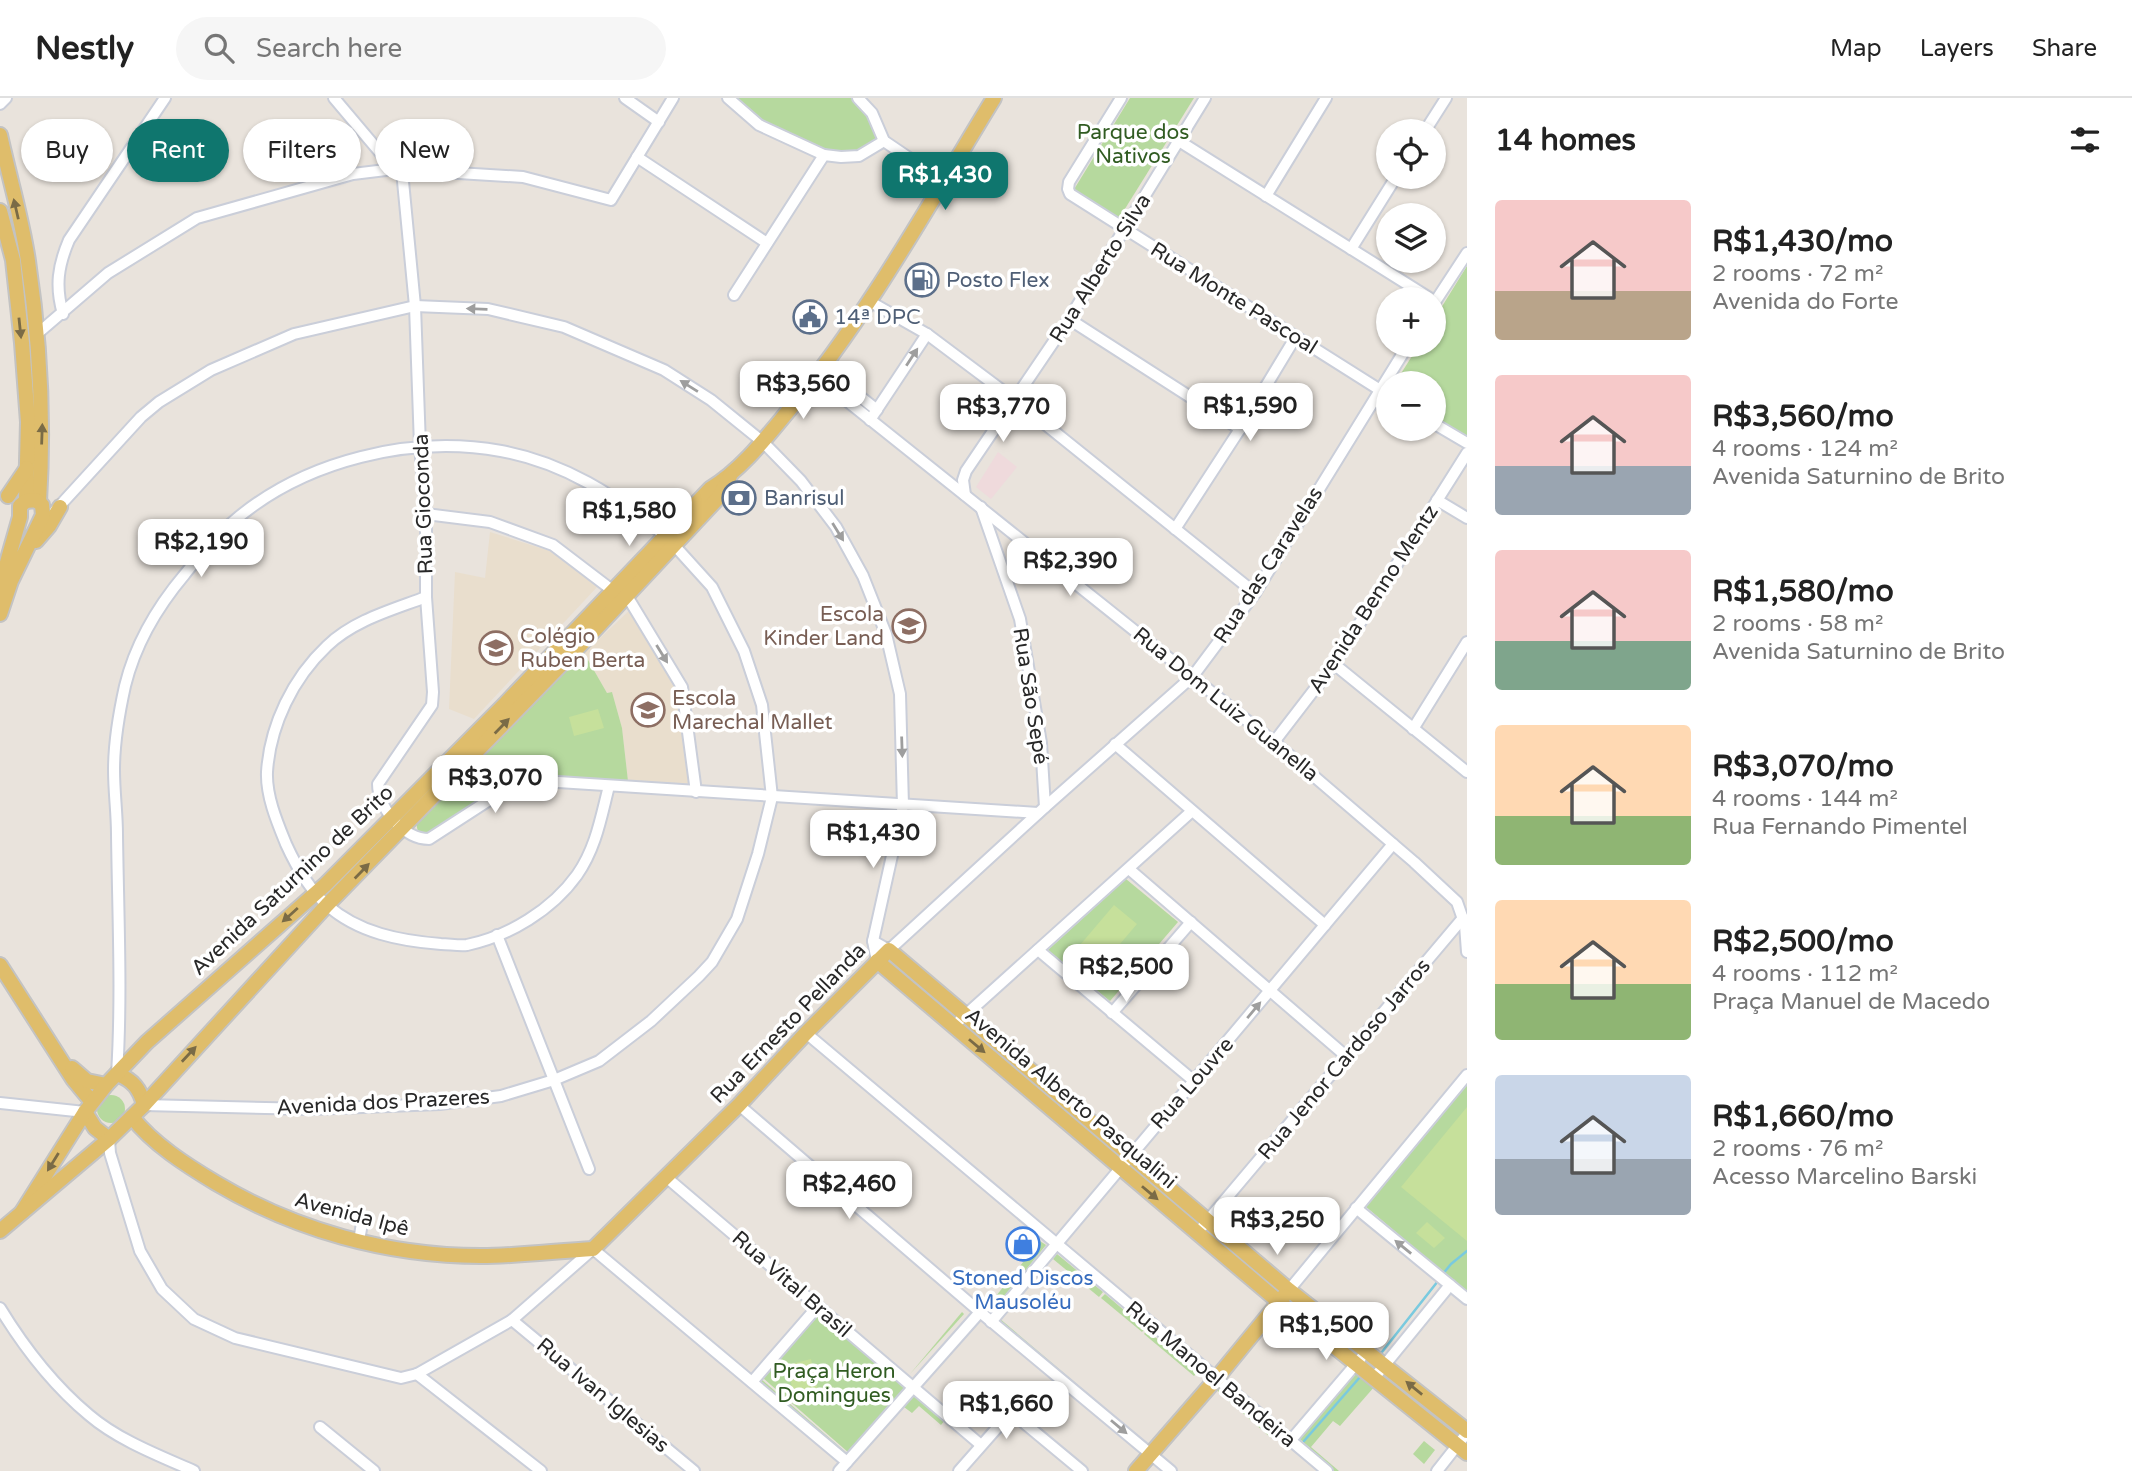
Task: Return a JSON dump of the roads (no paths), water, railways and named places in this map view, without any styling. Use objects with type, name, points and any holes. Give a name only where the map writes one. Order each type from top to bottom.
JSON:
[{"type":"main road","name":"Avenida Saturnino de Brito","points":[[22,1212],[89,1107],[147,1042],[316,893],[669,540],[719,497],[730,476],[763,442],[820,372],[869,301],[994,98]]},
{"type":"main road","points":[[0,135],[28,258],[37,334],[43,424],[28,550]]},
{"type":"main road","points":[[0,211],[13,260],[33,510],[0,587]]},
{"type":"main road","points":[[4,495],[28,467]]},
{"type":"main road","points":[[0,614],[11,581],[28,550],[49,526],[62,505]]},
{"type":"main road","name":"Avenida Saturnino de Brito","points":[[0,1231],[109,1139],[144,1105],[327,905],[403,828],[619,590]]},
{"type":"main road","name":"Rua Ernesto Pellanda","points":[[593,1249],[739,1105],[889,950]]},
{"type":"main road","name":"Avenida Alberto Pasqualini","points":[[889,950],[1130,1155],[1203,1227],[1284,1296],[1356,1364],[1462,1449]]},
{"type":"main road","name":"Avenida Alberto Pasqualini","points":[[877,961],[1119,1168],[1203,1227]]},
{"type":"main road","points":[[0,965],[27,1010],[63,1061],[89,1107],[95,1128],[109,1139]]},
{"type":"main road","points":[[63,1061],[87,1080],[106,1085]]},
{"type":"main road","points":[[117,1074],[135,1085],[141,1093],[144,1105]]},
{"type":"main road","name":"Avenida Ipê","points":[[132,1117],[140,1127],[203,1175],[258,1206],[310,1228],[410,1251],[479,1256],[593,1249]]},
{"type":"main road","points":[[1136,1471],[1284,1296]]},
{"type":"main road","name":"Avenida Alberto Pasqualini","points":[[1284,1296],[1367,1350],[1467,1432]]},
{"type":"street","points":[[0,104],[6,98]]},
{"type":"street","points":[[63,314],[58,295],[58,279],[60,261],[69,240],[165,98]]},
{"type":"street","points":[[334,98],[375,144]]},
{"type":"street","points":[[625,98],[659,122]]},
{"type":"street","points":[[474,174],[523,177],[611,200],[673,98]]},
{"type":"street","points":[[728,98],[759,125],[824,155],[859,156],[884,141]]},
{"type":"street","points":[[858,98],[872,114],[884,141],[943,181]]},
{"type":"street","name":"Rua Monte Pascoal","points":[[1121,98],[1069,182],[1070,194],[1376,388]]},
{"type":"street","name":"Rua Alberto Silva","points":[[966,471],[1069,319],[1205,98]]},
{"type":"street","points":[[1266,196],[1326,98]]},
{"type":"street","points":[[1433,119],[1446,98]]},
{"type":"street","points":[[1179,141],[1410,287]]},
{"type":"street","points":[[734,296],[824,155]]},
{"type":"street","points":[[637,157],[768,243]]},
{"type":"street","points":[[37,334],[108,274],[197,218],[353,174],[375,172]]},
{"type":"street","name":"Rua Gioconda","points":[[392,817],[378,795],[378,785],[432,705],[433,698],[426,597],[426,514],[420,446],[415,306],[400,182]]},
{"type":"street","points":[[1351,249],[1388,189]]},
{"type":"street","points":[[1443,287],[1467,253]]},
{"type":"street","points":[[869,301],[927,334],[1015,400],[1255,593]]},
{"type":"street","points":[[4,495],[33,510],[62,505],[141,417],[168,396],[211,370],[294,334],[415,306],[498,310],[564,327],[664,370],[711,400],[763,442],[801,481],[836,527],[863,576],[886,634],[900,694],[903,806],[873,941],[877,961]]},
{"type":"street","points":[[1069,319],[1241,429]]},
{"type":"street","points":[[873,415],[927,334]]},
{"type":"street","points":[[1175,529],[1241,429],[1295,338]]},
{"type":"street","name":"Rua Dom Luiz Guanella","points":[[820,372],[946,480],[1274,742],[1393,844],[1457,902],[1463,918],[1467,952]]},
{"type":"street","name":"Rua das Caravelas","points":[[1193,677],[1255,593],[1376,403]]},
{"type":"street","points":[[1446,431],[1467,443]]},
{"type":"street","name":"Avenida dos Prazeres","points":[[117,1074],[117,858],[114,768],[118,721],[126,684],[142,639],[166,599],[199,556],[235,520],[256,504],[302,478],[337,465],[420,446],[475,447],[503,451],[552,466],[607,492],[669,540],[712,587],[744,651],[762,705],[772,797],[758,854],[737,919],[712,962],[650,1021],[599,1061],[554,1080],[501,1096],[440,1104],[311,1109],[144,1105]]},
{"type":"street","name":"Avenida Benno Mentz","points":[[1274,742],[1335,664],[1467,453]]},
{"type":"street","points":[[946,480],[966,471]]},
{"type":"street","points":[[965,495],[962,480],[966,471]]},
{"type":"street","points":[[1437,500],[1467,518]]},
{"type":"street","name":"Rua São Sepé","points":[[981,506],[1020,619],[1041,743],[1042,810]]},
{"type":"street","points":[[426,514],[490,522],[553,545],[619,590],[682,687],[696,792]]},
{"type":"street","points":[[426,597],[362,622],[327,645],[292,690],[275,727],[267,774],[275,817],[292,857],[327,905],[369,930],[415,942],[465,945],[497,935],[548,906],[578,874],[597,838],[609,786]]},
{"type":"street","points":[[1413,729],[1467,642]]},
{"type":"street","points":[[1335,664],[1467,772]]},
{"type":"street","name":"Rua Ernesto Pellanda","points":[[889,950],[1115,744],[1193,677]]},
{"type":"street","points":[[1115,744],[1325,925]]},
{"type":"street","points":[[392,817],[413,837],[429,839],[520,781],[903,806],[1042,810]]},
{"type":"street","points":[[953,1026],[1192,811]]},
{"type":"street","name":"Rua Louvre","points":[[991,1321],[1393,844]]},
{"type":"street","points":[[1129,869],[1347,1056]]},
{"type":"street","name":"Rua Jenor Cardoso Jarros","points":[[1203,1227],[1463,918]]},
{"type":"street","points":[[1112,1013],[1191,922]]},
{"type":"street","points":[[497,935],[589,1169]]},
{"type":"street","points":[[873,941],[889,950]]},
{"type":"street","points":[[1038,950],[1194,1081]]},
{"type":"street","name":"Rua Manoel Bandeira","points":[[806,1033],[1327,1471]]},
{"type":"street","points":[[1284,1296],[1467,1075]]},
{"type":"street","points":[[0,1103],[89,1107]]},
{"type":"street","points":[[739,1105],[980,1312],[1171,1471]]},
{"type":"street","name":"Rua Ernesto Pellanda","points":[[109,1139],[110,1153],[140,1251],[162,1289],[194,1319],[235,1338],[401,1378],[417,1374],[512,1320],[593,1249]]},
{"type":"street","name":"Rua Vital Brasil","points":[[666,1177],[981,1445]]},
{"type":"street","points":[[1356,1208],[1467,1299]]},
{"type":"street","points":[[359,1241],[363,1217]]},
{"type":"street","points":[[593,1249],[847,1462]]},
{"type":"street","points":[[1374,1378],[1450,1285]]},
{"type":"street","points":[[752,1382],[818,1306]]},
{"type":"street","points":[[0,1308],[37,1363],[91,1417],[146,1450],[194,1471]]},
{"type":"street","points":[[839,1471],[980,1312]]},
{"type":"street","name":"Rua Ivan Iglesias","points":[[512,1320],[694,1471]]},
{"type":"street","points":[[1291,1440],[1367,1350]]},
{"type":"street","points":[[417,1374],[541,1471]]},
{"type":"street","points":[[959,1471],[1011,1412],[1082,1471]]},
{"type":"street","points":[[320,1427],[374,1471]]},
{"type":"street","points":[[1437,1471],[1462,1449],[1467,1432]]},
{"type":"street","points":[[1061,1471],[1070,1461]]},
{"type":"waterway","points":[[1442,1275],[1467,1251]]},
{"type":"waterway","points":[[1382,1352],[1438,1281]]},
{"type":"waterway","points":[[1304,1441],[1360,1377]]},
{"type":"place","name":"Posto Flex","points":[[922,280]]},
{"type":"place","name":"14ª DPC","points":[[810,317]]},
{"type":"place","name":"Banrisul","points":[[739,498]]},
{"type":"place","name":"Escola Kinder Land","points":[[909,626]]},
{"type":"place","name":"Colégio Ruben Berta","points":[[496,648]]},
{"type":"place","name":"Escola Marechal Mallet","points":[[648,710]]},
{"type":"place","name":"Stoned Discos Mausoléu","points":[[1023,1244]]},
{"type":"park label","name":"Parque dos Nativos","points":[[1133,144]]},
{"type":"park label","name":"Praça Heron Domingues","points":[[834,1383]]}]
